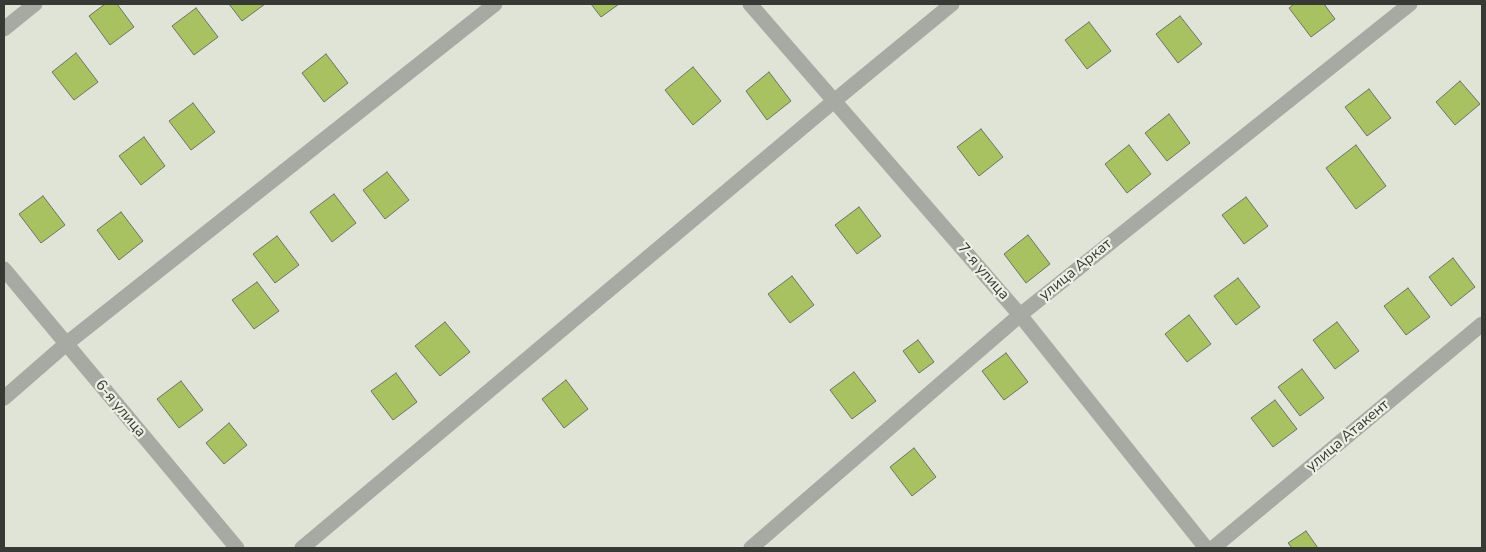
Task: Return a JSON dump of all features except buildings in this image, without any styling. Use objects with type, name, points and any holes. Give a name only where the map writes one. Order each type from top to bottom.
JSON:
[{"type":"street","points":[[4,29],[35,4]]},
{"type":"street","points":[[4,398],[66,344],[495,4]]},
{"type":"street","name":"7-я улица","points":[[750,4],[1020,315],[1206,548]]},
{"type":"street","points":[[302,548],[952,4]]},
{"type":"street","name":"улица Аркат","points":[[751,548],[1020,315],[1410,4]]},
{"type":"street","name":"6-я улица","points":[[4,269],[237,548]]},
{"type":"street","name":"улица Атакент","points":[[1213,548],[1482,324]]}]
